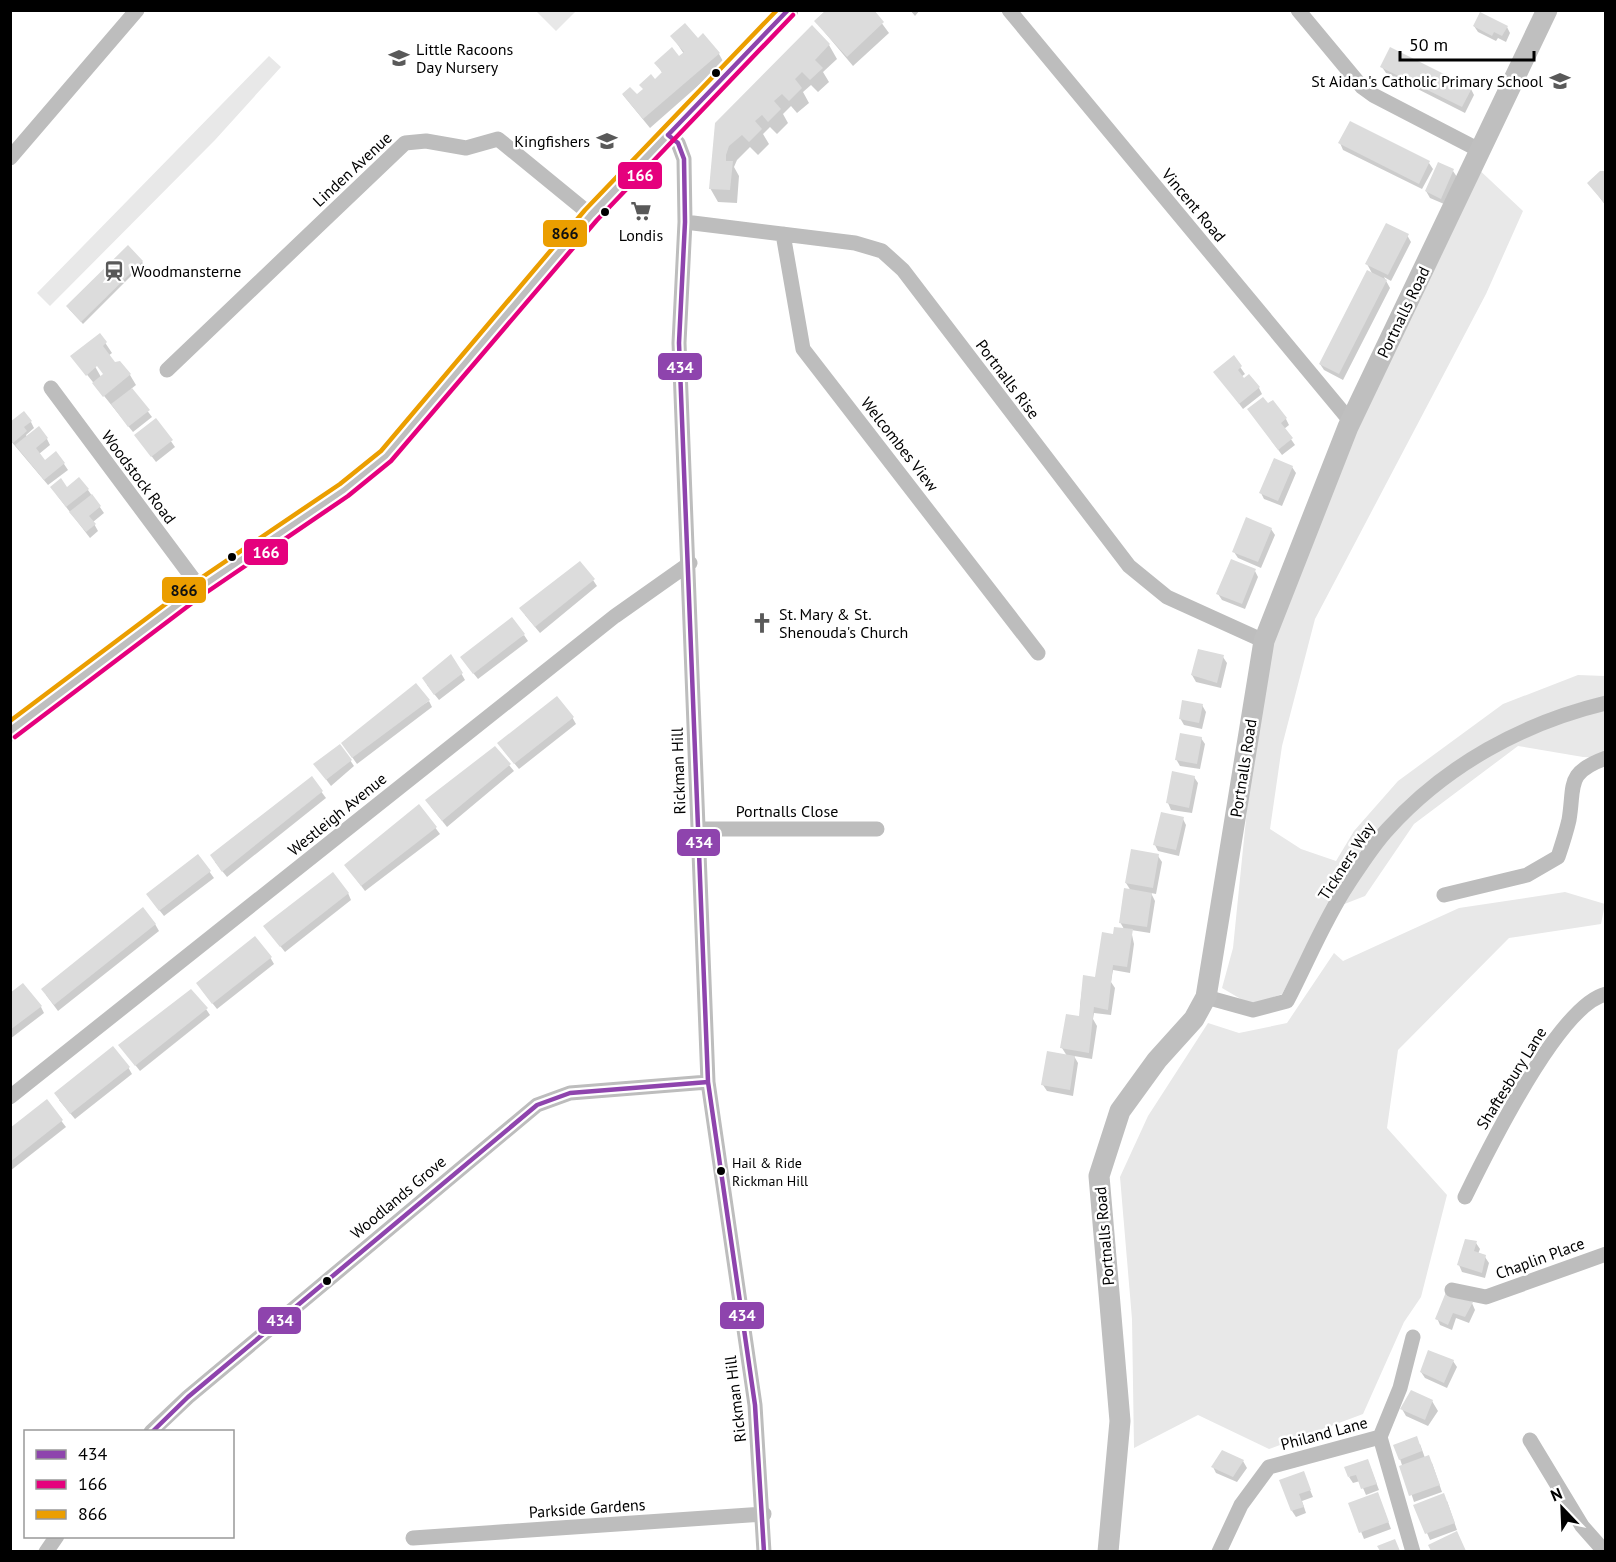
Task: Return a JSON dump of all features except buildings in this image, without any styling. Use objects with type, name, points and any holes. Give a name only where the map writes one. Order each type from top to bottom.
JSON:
[{"type":"street","points":[[10,731],[200,588],[344,490],[386,456],[591,215],[788,10]]},
{"type":"street","name":"Vincent Road","points":[[1009,10],[1350,422]]},
{"type":"street","points":[[1298,10],[1362,87],[1373,95],[1481,151]]},
{"type":"street","name":"Portnalls Road","points":[[1108,1551],[1119,1421],[1099,1176],[1120,1111],[1157,1060],[1194,1019],[1206,997],[1264,640],[1350,422],[1547,10]]},
{"type":"street","points":[[10,158],[137,11]]},
{"type":"street","name":"Rickman Hill","points":[[668,135],[678,143],[684,159],[685,222],[679,343],[690,563],[708,1083],[755,1405],[764,1514],[764,1551]]},
{"type":"street","name":"Linden Avenue","points":[[167,370],[405,143],[426,141],[465,148],[498,139],[591,215]]},
{"type":"street","name":"Portnalls Rise","points":[[685,222],[869,246],[893,260],[1128,566],[1167,597],[1264,640]]},
{"type":"street","name":"Welcombes View","points":[[783,234],[804,349],[1038,653]]},
{"type":"street","name":"Woodstock Road","points":[[51,388],[200,588]]},
{"type":"street","name":"Westleigh Avenue","points":[[10,1097],[615,615],[690,563]]},
{"type":"street","name":"Tickners Way","points":[[1206,997],[1253,1010],[1287,1001],[1346,886],[1388,829],[1437,784],[1499,741],[1572,711],[1605,702]]},
{"type":"street","points":[[1444,895],[1527,874],[1558,857],[1569,820],[1572,783],[1582,769],[1605,758]]},
{"type":"street","name":"Portnalls Close","points":[[698,829],[877,828]]},
{"type":"street","name":"Shaftesbury Lane","points":[[1465,1197],[1521,1089],[1568,1019],[1594,997],[1605,994]]},
{"type":"street","name":"Woodlands Grove","points":[[152,1430],[188,1397],[537,1105],[570,1093],[708,1083]]},
{"type":"street","name":"Chaplin Place","points":[[1452,1290],[1486,1297],[1605,1254]]},
{"type":"street","name":"Philand Lane","points":[[1413,1337],[1400,1388],[1380,1437],[1413,1551]]},
{"type":"street","name":"Philand Lane","points":[[1219,1551],[1241,1505],[1269,1467],[1380,1437]]},
{"type":"street","points":[[1530,1440],[1582,1526],[1605,1551]]},
{"type":"street","name":"Parkside Gardens","points":[[412,1538],[764,1514]]},
{"type":"street","points":[[46,1551],[56,1538]]},
{"type":"shaded area","points":[[536,11],[576,11],[556,31]]},
{"type":"shaded area","points":[[269,56],[281,67],[215,140],[50,306],[37,293]]},
{"type":"shaded area","points":[[1474,165],[1523,211],[1486,294],[1315,619],[1282,746],[1270,829],[1301,849],[1336,861],[1354,831],[1398,781],[1503,704],[1578,675],[1605,676],[1605,758],[1583,757],[1518,746],[1414,824],[1365,896],[1329,910],[1282,994],[1251,1005],[1222,988],[1233,948],[1264,641]]},
{"type":"shaded area","points":[[1565,892],[1605,904],[1601,924],[1509,938],[1398,1050],[1387,1128],[1447,1195],[1421,1297],[1404,1322],[1363,1414],[1269,1449],[1198,1415],[1134,1448],[1132,1319],[1120,1177],[1148,1116],[1208,1023],[1239,1033],[1287,1023],[1334,953],[1343,961],[1459,908]]},
{"type":"transit line","name":"866","points":[[10,721],[195,582],[340,484],[381,451],[585,210],[777,10]]},
{"type":"transit line","name":"434","points":[[668,135],[788,10]]},
{"type":"transit line","name":"166","points":[[15,737],[204,594],[348,496],[391,461],[597,220],[793,15]]},
{"type":"transit line","name":"434","points":[[668,135],[678,143],[684,159],[685,222],[679,343],[708,1082],[755,1405],[764,1552]]},
{"type":"transit line","name":"434","points":[[154,1430],[188,1397],[537,1105],[570,1093],[708,1082]]},
{"type":"place","name":"Little Racoons Day Nursery","points":[[399,58]]},
{"type":"place","name":"St Aidan's Catholic Primary School","points":[[1560,81]]},
{"type":"place","name":"Kingfishers","points":[[607,141]]},
{"type":"place","name":"Londis","points":[[641,211]]},
{"type":"place","name":"Woodmansterne","points":[[114,271]]},
{"type":"place","name":"St. Mary & St. Shenouda's Church","points":[[762,623]]},
{"type":"place","name":"Hail & Ride Rickman Hill","points":[[721,1171]]}]
